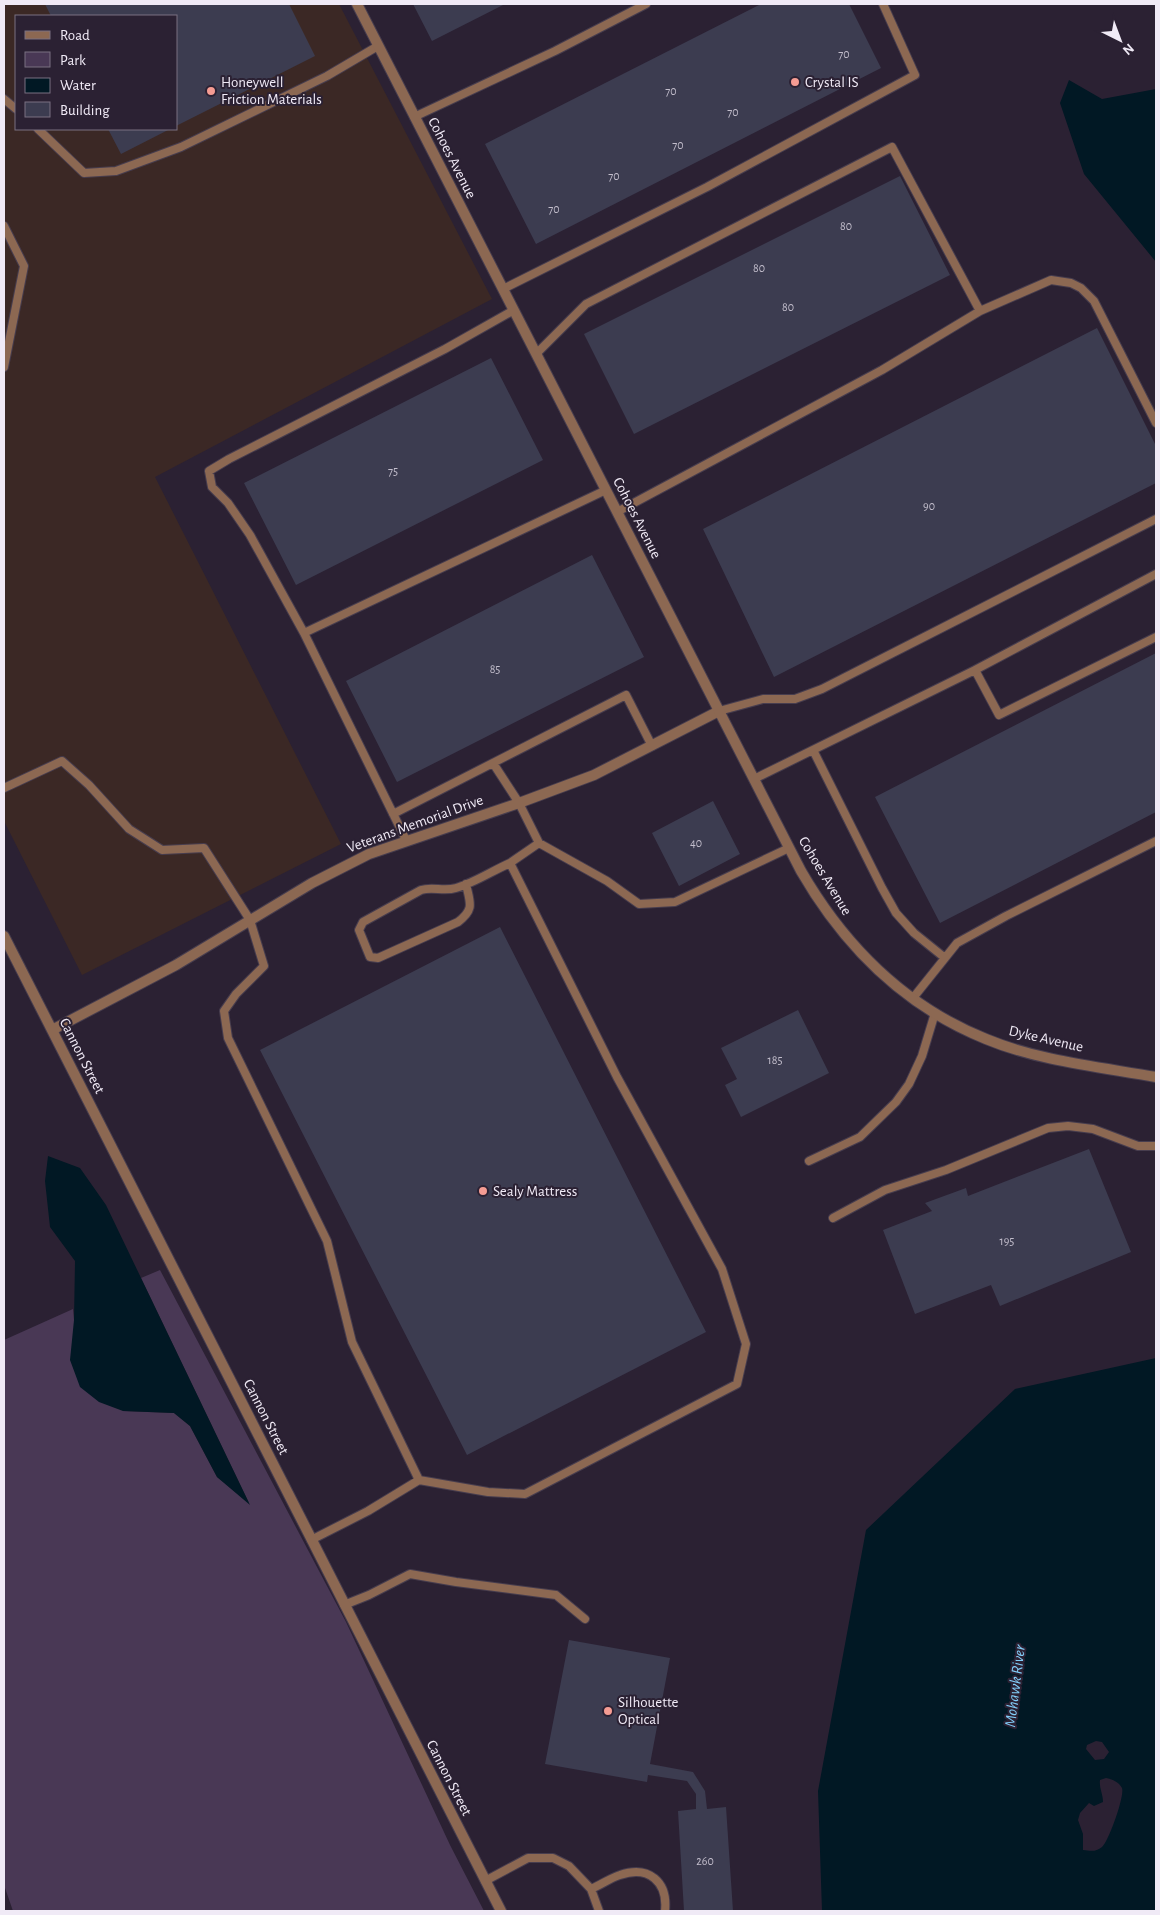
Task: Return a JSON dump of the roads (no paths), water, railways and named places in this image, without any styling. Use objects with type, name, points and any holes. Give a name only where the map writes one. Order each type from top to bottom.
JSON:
[{"type":"street","name":"Cohoes Avenue","points":[[356,4],[789,848],[818,900],[838,928],[862,955],[884,976],[935,1013]]},
{"type":"street","name":"Veterans Memorial Drive","points":[[52,1030],[176,965],[312,882],[369,854],[519,803],[594,775],[719,711]]},
{"type":"street","name":"Cannon Street","points":[[4,936],[501,1911]]},
{"type":"street","name":"Dyke Avenue","points":[[935,1013],[986,1039],[1016,1049],[1047,1057],[1156,1077]]},
{"type":"lane","points":[[414,117],[555,51],[646,4]]},
{"type":"lane","points":[[503,289],[707,187],[914,75],[883,4]]},
{"type":"lane","points":[[39,130],[84,174],[116,171],[181,147],[327,76],[378,46]]},
{"type":"lane","points":[[4,99],[15,108]]},
{"type":"lane","points":[[536,354],[586,304],[892,147],[980,312]]},
{"type":"lane","points":[[4,226],[24,266],[4,367]]},
{"type":"lane","points":[[618,512],[882,370],[980,312],[1051,280],[1071,283],[1080,288],[1094,301],[1156,423]]},
{"type":"lane","points":[[406,840],[304,634],[250,534],[228,504],[212,487],[209,471],[445,349],[514,310]]},
{"type":"lane","points":[[304,634],[606,490]]},
{"type":"lane","points":[[719,711],[763,699],[795,699],[822,689],[1156,519]]},
{"type":"lane","points":[[754,779],[974,670],[1156,574]]},
{"type":"lane","points":[[974,670],[999,715],[1156,637]]},
{"type":"lane","points":[[393,814],[626,695],[652,746]]},
{"type":"lane","points":[[813,750],[882,888],[896,912],[914,933],[945,958]]},
{"type":"lane","points":[[4,788],[62,761],[89,785],[130,829],[162,850],[204,848],[250,920],[264,966],[236,994],[224,1012],[228,1038],[327,1241],[352,1342],[420,1480]]},
{"type":"lane","points":[[493,763],[519,803],[539,843],[607,881],[639,904],[675,902],[789,848]]},
{"type":"lane","points":[[912,998],[957,944],[998,920],[1156,841]]},
{"type":"lane","points":[[466,884],[471,906],[467,915],[458,922],[378,958],[370,957],[359,930],[363,922],[421,890],[430,887],[444,891],[466,884],[510,863],[539,843]]},
{"type":"lane","points":[[312,1540],[368,1511],[420,1480],[488,1492],[525,1494],[737,1384],[746,1344],[722,1269],[617,1077],[510,863]]},
{"type":"lane","points":[[809,1161],[860,1137],[896,1102],[909,1084],[922,1056],[935,1013]]},
{"type":"lane","points":[[833,1218],[885,1190],[946,1170],[1048,1128],[1068,1126],[1093,1130],[1138,1146],[1156,1146]]},
{"type":"lane","points":[[344,1605],[370,1595],[410,1574],[556,1595],[585,1619]]},
{"type":"lane","points":[[485,1881],[528,1858],[553,1858],[569,1866],[591,1889],[599,1911]]},
{"type":"lane","points":[[591,1889],[620,1875],[636,1872],[649,1875],[660,1884],[666,1898],[664,1911]]},
{"type":"water","points":[[1069,80],[1102,99],[1156,89],[1156,262],[1084,174],[1060,103]]},
{"type":"water","points":[[48,1156],[80,1168],[106,1205],[250,1505],[217,1477],[190,1426],[174,1413],[123,1411],[99,1402],[80,1387],[70,1360],[74,1320],[75,1261],[50,1227],[45,1181]]},
{"type":"water","name":"Mohawk River","points":[[1156,1358],[1156,1911],[822,1911],[818,1791],[866,1530],[1015,1389]],"holes":[[[1096,1741],[1102,1742],[1109,1752],[1104,1759],[1095,1760],[1086,1749],[1087,1745]],[[1106,1778],[1115,1781],[1122,1788],[1119,1809],[1105,1844],[1100,1849],[1083,1850],[1083,1834],[1078,1820],[1080,1813],[1089,1803],[1094,1806],[1103,1802],[1100,1780]]]},
{"type":"place","name":"Crystal IS","points":[[795,82]]},
{"type":"place","name":"Honeywell Friction Materials","points":[[211,91]]},
{"type":"place","name":"Sealy Mattress","points":[[483,1191]]},
{"type":"place","name":"Silhouette Optical","points":[[608,1711]]}]
